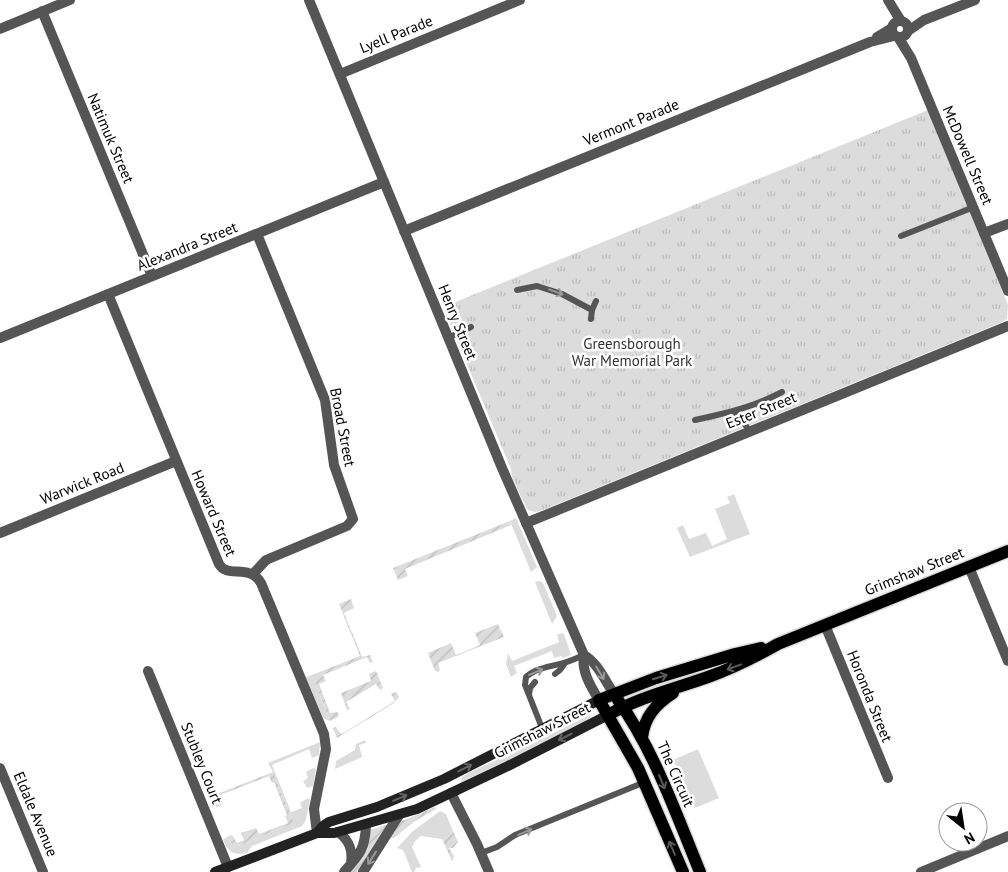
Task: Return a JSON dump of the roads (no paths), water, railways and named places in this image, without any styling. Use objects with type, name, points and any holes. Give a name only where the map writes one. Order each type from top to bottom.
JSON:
[{"type":"main road","name":"Grimshaw Street","points":[[215,872],[230,869],[317,833],[330,834],[399,815],[451,793],[623,707],[745,662],[778,644],[1008,551]]},
{"type":"main road","name":"Grimshaw Street","points":[[317,833],[329,822],[366,810],[444,779],[599,700],[656,678],[735,654],[778,644]]},
{"type":"main road","points":[[642,738],[645,723],[653,709],[663,699],[685,684]]},
{"type":"main road","name":"The Circuit","points":[[614,694],[633,721],[642,738],[700,872]]},
{"type":"main road","points":[[599,700],[644,782],[683,872]]},
{"type":"main road","points":[[444,779],[451,793]]},
{"type":"main road","points":[[366,810],[366,825]]},
{"type":"street","points":[[0,29],[70,0]]},
{"type":"street","name":"Henry Street","points":[[308,0],[448,338],[584,655],[584,671],[599,700]]},
{"type":"street","name":"Lyell Parade","points":[[340,74],[520,0]]},
{"type":"street","name":"McDowell Street","points":[[888,0],[1008,291]]},
{"type":"street","name":"Vermont Parade","points":[[404,231],[975,0]]},
{"type":"street","name":"Natimuk Street","points":[[42,12],[152,276]]},
{"type":"street","name":"Alexandra Street","points":[[0,338],[384,182]]},
{"type":"street","points":[[984,233],[1008,224]]},
{"type":"street","name":"Broad Street","points":[[253,574],[266,560],[347,526],[353,519],[334,465],[325,400],[257,234]]},
{"type":"street","name":"Howard Street","points":[[108,294],[221,568],[226,571],[244,571],[253,574]]},
{"type":"street","name":"Ester Street","points":[[526,522],[1008,326]]},
{"type":"street","name":"Warwick Road","points":[[0,533],[176,461]]},
{"type":"street","points":[[969,566],[1008,661]]},
{"type":"street","points":[[253,574],[261,583],[326,741],[314,809],[317,833]]},
{"type":"street","name":"Horonda Street","points":[[825,625],[888,778]]},
{"type":"street","name":"Henry Street","points":[[584,655],[594,662],[614,694]]},
{"type":"street","name":"Stubley Court","points":[[148,671],[230,869]]},
{"type":"street","name":"Eldale Avenue","points":[[0,768],[43,872]]},
{"type":"street","points":[[451,793],[489,872]]},
{"type":"street","points":[[363,872],[399,815]]},
{"type":"street","points":[[344,872],[364,845],[366,825]]},
{"type":"street","points":[[338,832],[346,839],[350,846],[352,854],[351,863]]},
{"type":"street","points":[[921,872],[1008,836]]},
{"type":"lane","points":[[901,236],[974,207]]},
{"type":"lane","points":[[517,290],[537,286],[562,294],[592,310]]},
{"type":"lane","points":[[591,319],[596,301]]},
{"type":"lane","points":[[448,338],[471,327]]},
{"type":"lane","points":[[695,420],[735,412],[760,404],[782,392]]},
{"type":"lane","points":[[735,412],[750,431]]},
{"type":"lane","points":[[542,728],[525,683],[527,676],[552,665],[565,663],[584,655]]},
{"type":"lane","points":[[555,674],[565,663]]},
{"type":"lane","points":[[529,696],[530,688],[535,682]]},
{"type":"lane","points":[[481,853],[496,847],[511,837],[644,782]]},
{"type":"park label","name":"Greensborough War Memorial Park","points":[[632,352]]}]
